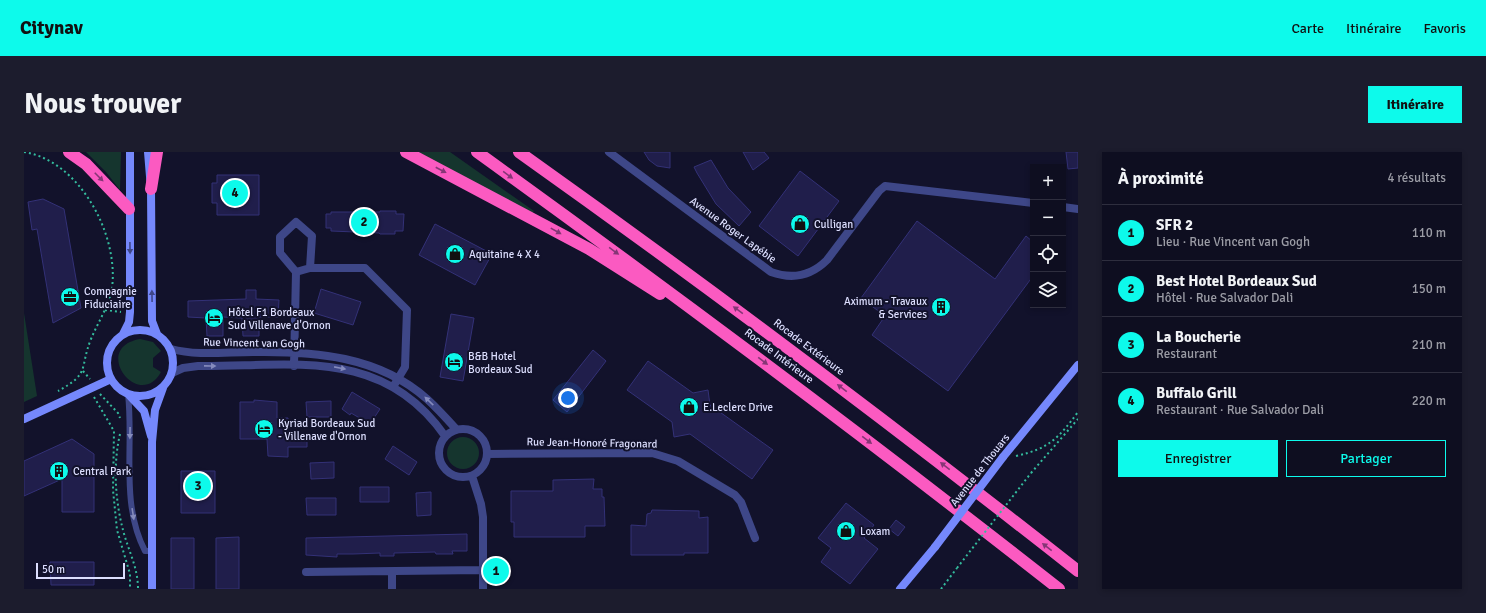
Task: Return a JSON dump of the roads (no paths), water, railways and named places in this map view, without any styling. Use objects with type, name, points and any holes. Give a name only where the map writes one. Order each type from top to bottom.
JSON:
[{"type":"highway","points":[[69,152],[86,164],[129,209]]},
{"type":"highway","points":[[151,189],[157,152]]},
{"type":"highway","points":[[406,152],[589,249],[745,347]]},
{"type":"highway","name":"Rocade Intérieure","points":[[476,152],[745,347],[1059,589]]},
{"type":"highway","name":"Rocade Extérieure","points":[[519,152],[610,216],[784,344],[914,442],[1078,571]]},
{"type":"highway","points":[[1047,579],[1056,589]]},
{"type":"street","points":[[130,152],[129,322],[123,334],[109,349],[107,370],[111,379],[118,388],[128,394],[144,411],[152,442]]},
{"type":"street","points":[[148,152],[151,189],[152,320],[157,334]]},
{"type":"street","name":"Avenue Roger Lapébie","points":[[610,152],[771,272],[780,275],[806,274],[820,267],[827,260],[879,190],[885,186],[1030,203]]},
{"type":"street","points":[[1066,207],[1078,209]]},
{"type":"street","points":[[294,366],[296,272],[280,253],[280,237],[296,222],[312,236],[310,268]]},
{"type":"street","points":[[296,272],[310,268],[364,268],[407,310],[405,367],[393,387]]},
{"type":"street","points":[[123,334],[140,329],[157,334],[166,340],[171,349],[174,365],[172,373],[163,388],[156,410],[152,442],[152,589]]},
{"type":"street","name":"Rue Vincent van Gogh","points":[[171,349],[197,353],[294,353],[340,357],[364,363],[399,379],[427,399],[456,429]]},
{"type":"street","name":"Rue Vincent van Gogh","points":[[172,373],[183,368],[198,366],[318,365],[339,367],[362,373],[393,387],[420,407],[445,436]]},
{"type":"street","name":"Avenue de Thouars","points":[[900,589],[1003,457],[1078,365]]},
{"type":"street","points":[[24,419],[111,379]]},
{"type":"street","points":[[128,394],[146,396],[163,388]]},
{"type":"street","points":[[464,428],[478,434],[486,446],[488,454],[483,467],[472,476],[463,478],[454,476],[446,471],[440,463],[438,453],[440,444],[445,436],[456,429],[464,428]]},
{"type":"street","name":"Rue Jean-Honoré Fragonard","points":[[488,454],[609,452],[652,453],[664,456],[678,461],[735,495],[741,502],[756,538]]},
{"type":"street","points":[[472,476],[481,504],[483,517],[483,589]]},
{"type":"street","points":[[306,572],[483,570]]},
{"type":"street","points":[[392,572],[392,589]]},
{"type":"lane","points":[[128,394],[130,412],[130,492],[133,515],[137,536],[142,546],[145,551],[152,551]]},
{"type":"place","name":"Buffalo Grill","points":[[235,193]]},
{"type":"place","name":"Best Hotel Bordeaux Sud","points":[[364,222]]},
{"type":"place","name":"Culligan","points":[[800,224]]},
{"type":"place","name":"Aquitaine 4 X 4","points":[[455,254]]},
{"type":"place","name":"Compagnie Fiduciaire","points":[[70,297]]},
{"type":"place","name":"Aximum - Travaux & Services","points":[[941,307]]},
{"type":"place","name":"Hôtel F1 Bordeaux Sud Villenave d'Ornon","points":[[214,318]]},
{"type":"place","name":"B&B Hotel Bordeaux Sud","points":[[454,362]]},
{"type":"place","name":"E.Leclerc Drive","points":[[689,407]]},
{"type":"place","name":"Kyriad Bordeaux Sud - Villenave d'Ornon","points":[[264,429]]},
{"type":"place","name":"Central Park","points":[[59,471]]},
{"type":"place","name":"La Boucherie","points":[[198,486]]},
{"type":"place","name":"Loxam","points":[[846,531]]},
{"type":"place","name":"SFR 2","points":[[496,571]]}]
